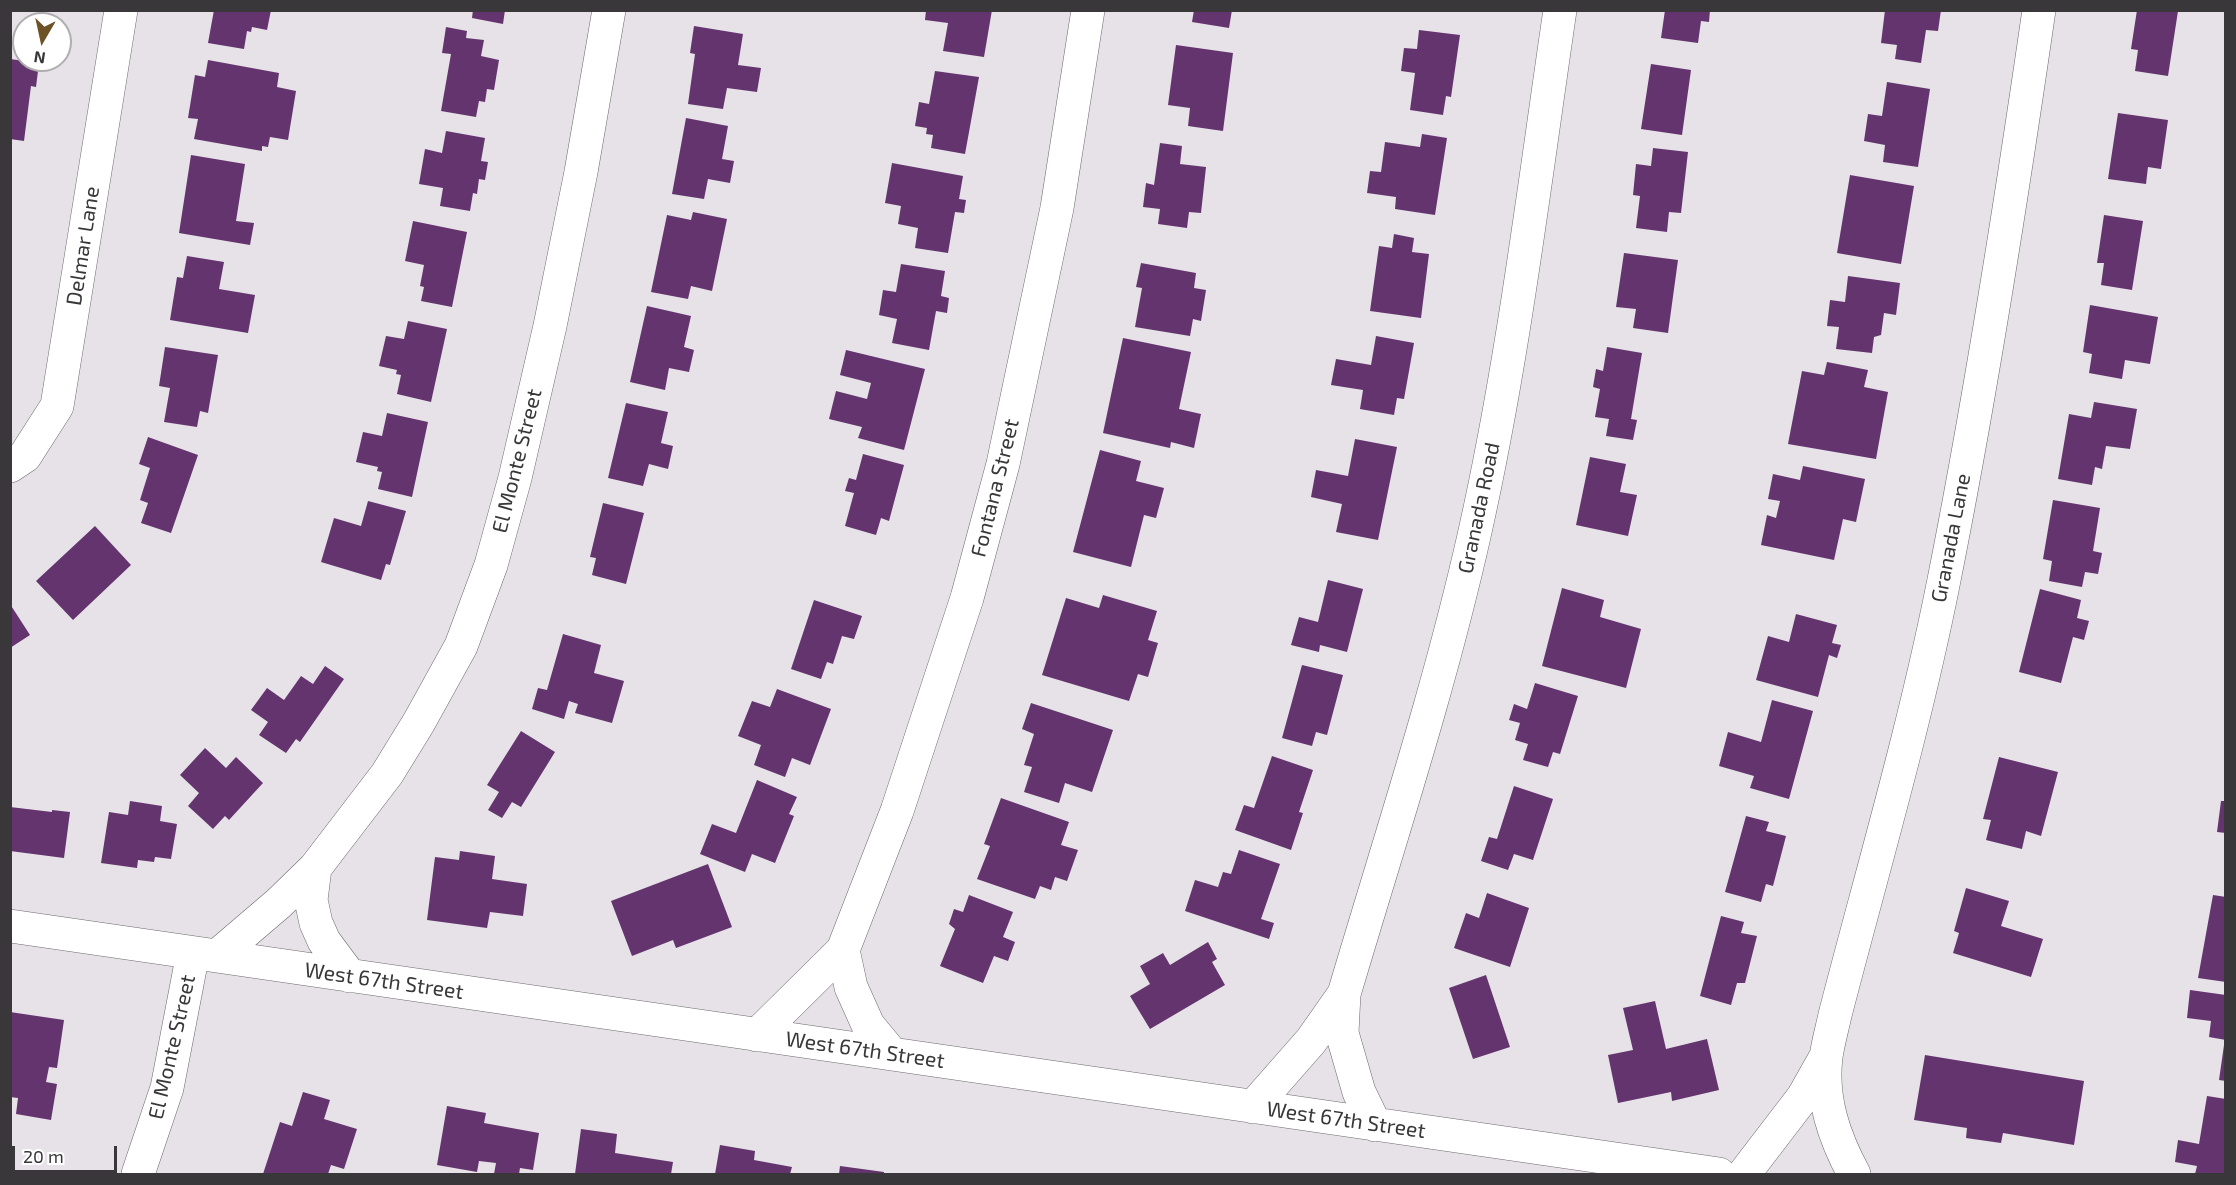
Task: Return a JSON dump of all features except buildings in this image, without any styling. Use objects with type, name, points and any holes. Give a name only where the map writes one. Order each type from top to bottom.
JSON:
[{"type":"street","name":"Delmar Lane","points":[[15,458],[57,406],[121,10]]},
{"type":"street","name":"El Monte Street","points":[[138,1174],[167,1089],[205,955],[279,903],[315,868],[387,774],[419,722],[460,646],[491,565],[515,478],[550,326],[581,172],[609,10]]},
{"type":"street","name":"Fontana Street","points":[[757,1035],[843,950],[897,811],[967,598],[1000,474],[1057,208],[1088,10]]},
{"type":"street","name":"Granada Road","points":[[1375,1125],[1359,1092],[1342,1033],[1344,994],[1440,672],[1474,537],[1502,398],[1560,10]]},
{"type":"street","name":"Granada Lane","points":[[1854,1174],[1832,1127],[1826,1101],[1826,1058],[1835,1015],[1902,759],[1942,587],[1982,379],[2039,10]]},
{"type":"street","points":[[315,868],[311,900],[316,923],[324,941],[350,976]]},
{"type":"street","name":"West 67th Street","points":[[10,926],[1719,1174]]},
{"type":"street","points":[[843,950],[850,987],[868,1025],[892,1054]]},
{"type":"street","name":"Granada Road","points":[[1253,1107],[1311,1041],[1344,994]]},
{"type":"street","name":"Granada Lane","points":[[1744,1174],[1803,1097],[1826,1058]]}]
